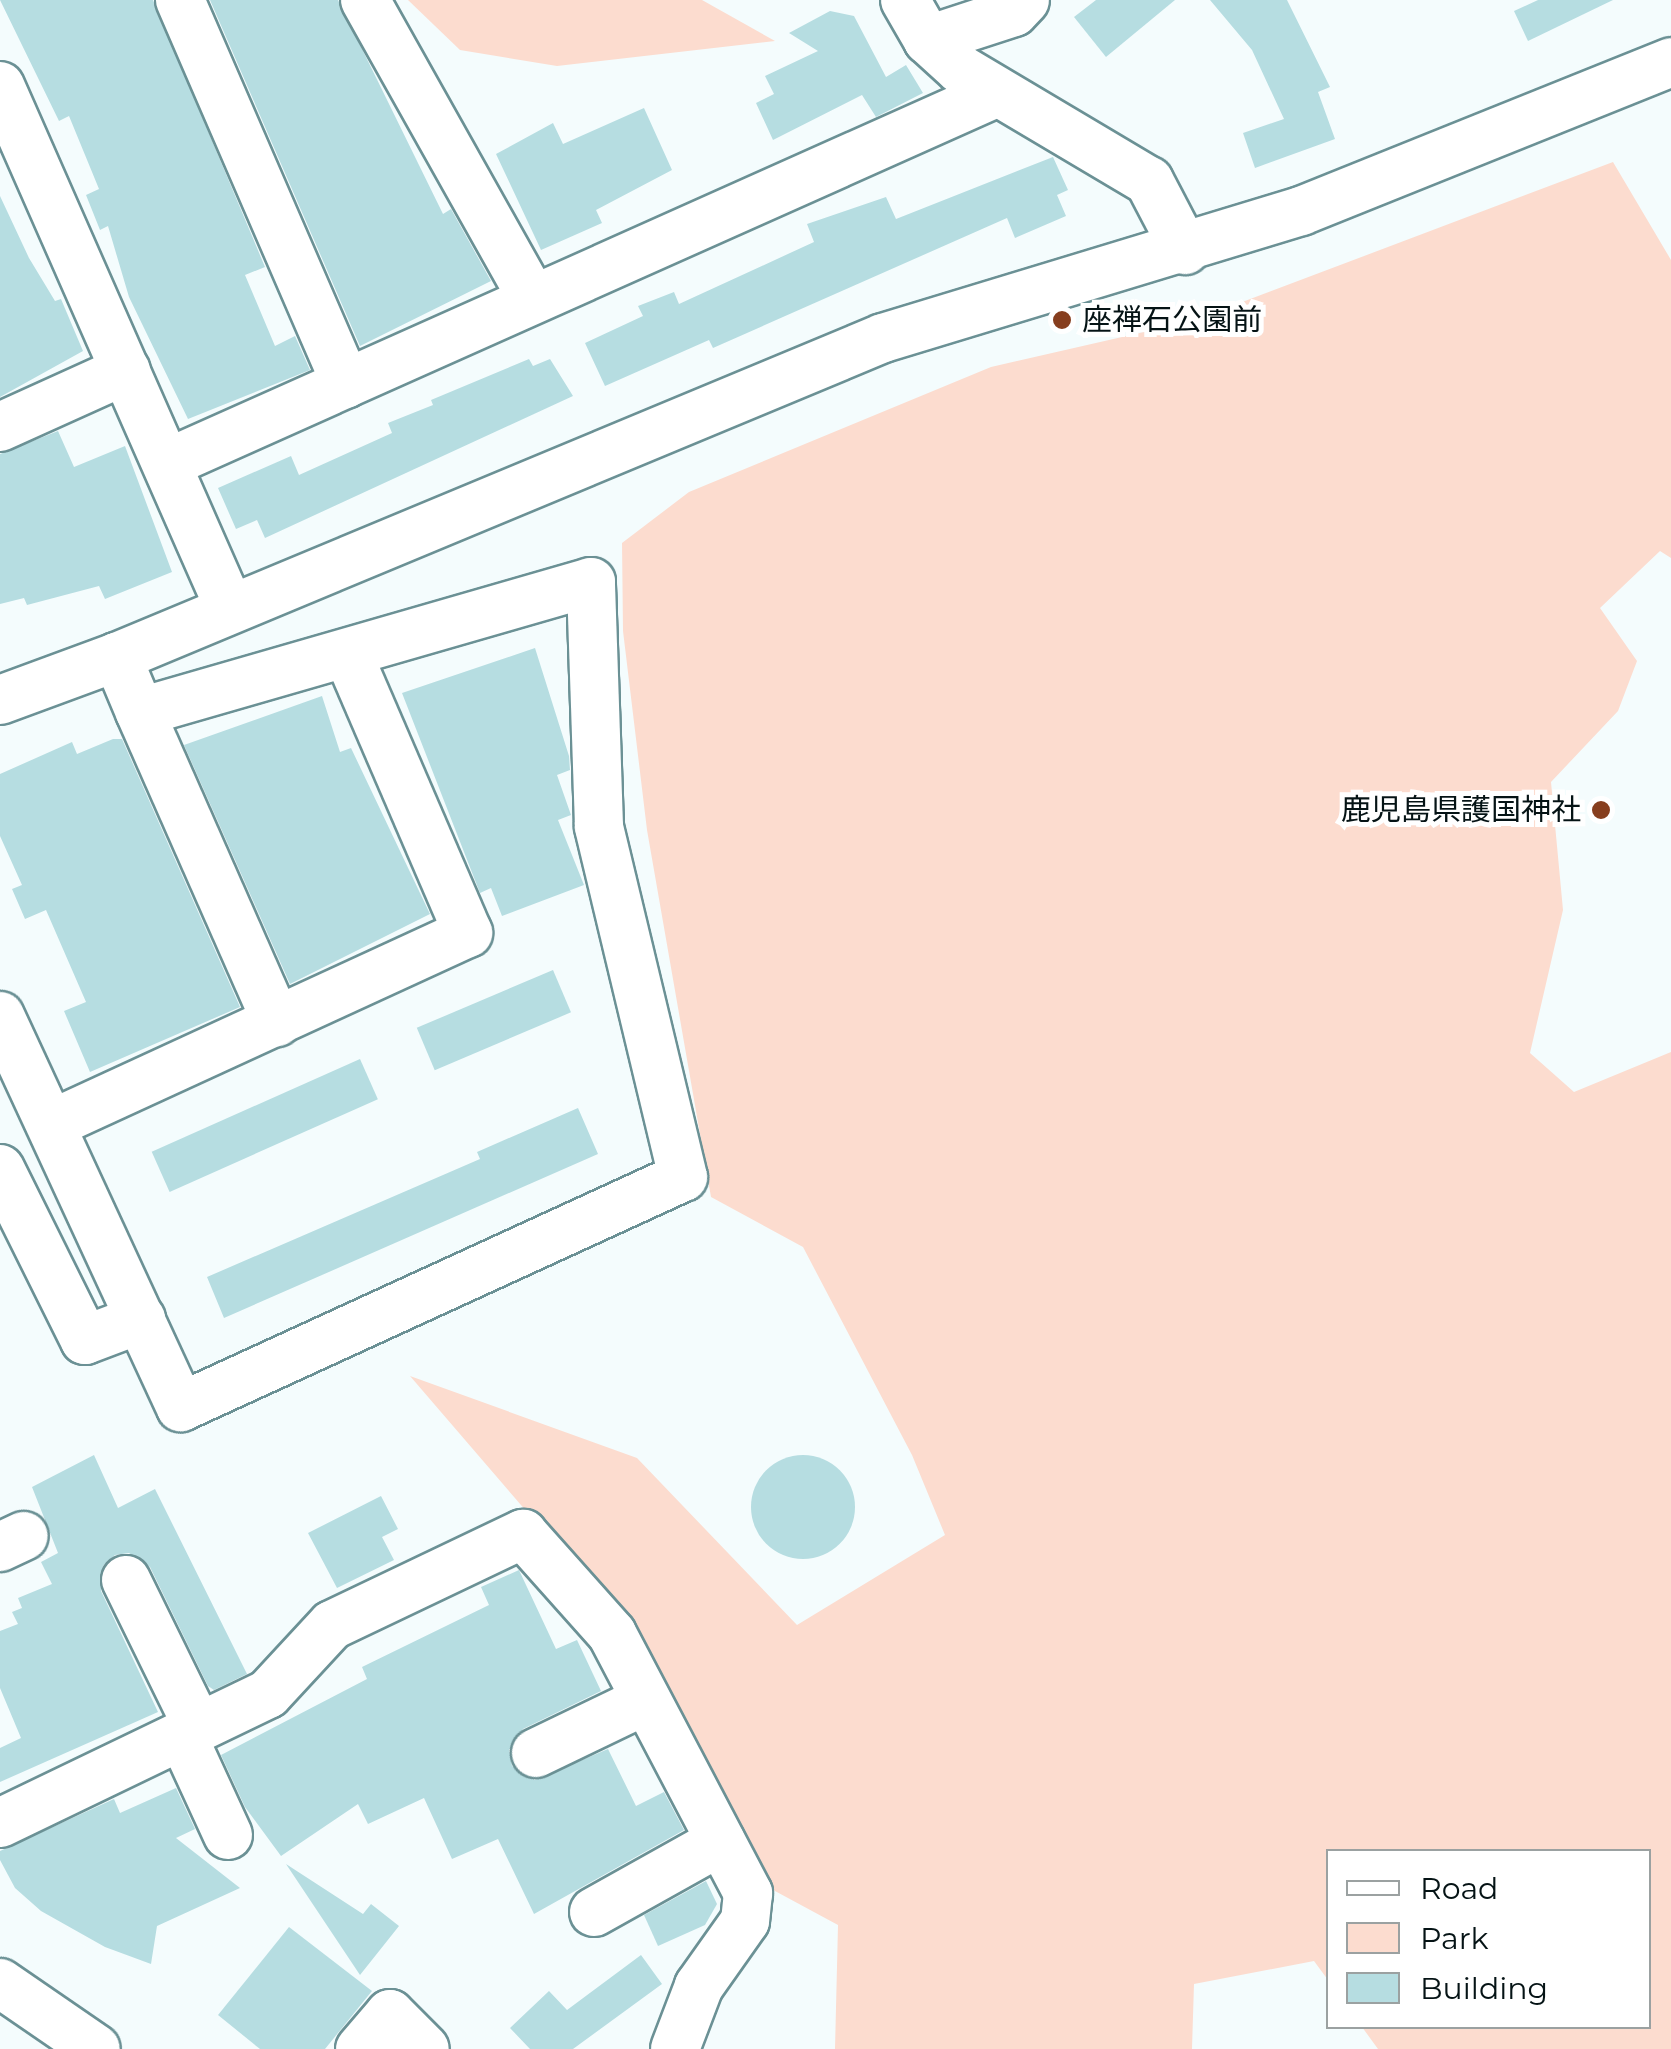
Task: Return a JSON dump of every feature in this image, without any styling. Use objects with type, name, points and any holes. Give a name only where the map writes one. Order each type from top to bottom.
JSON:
[{"type":"street","points":[[180,0],[346,384]]},
{"type":"street","points":[[365,0],[532,298]]},
{"type":"street","points":[[916,20],[1014,12],[1025,0]]},
{"type":"street","points":[[916,20],[996,93],[1149,181],[1185,250]]},
{"type":"street","points":[[0,700],[117,658],[883,338],[1185,250],[1425,164],[1671,62]]},
{"type":"street","points":[[0,88],[230,610]]},
{"type":"street","points":[[168,463],[996,93]]},
{"type":"street","points":[[0,427],[126,370]]},
{"type":"street","points":[[0,1016],[181,1406],[682,1178],[598,826],[590,582],[140,712]]},
{"type":"street","points":[[52,1124],[468,933],[348,655]]},
{"type":"street","points":[[117,658],[278,1022]]},
{"type":"street","points":[[1,1175],[84,1340],[141,1319]]},
{"type":"street","points":[[0,1823],[268,1694],[332,1624],[523,1534],[612,1634],[748,1893],[745,1922],[700,1986],[675,2049]]},
{"type":"street","points":[[126,1580],[190,1731],[228,1834]]},
{"type":"street","points":[[536,1753],[646,1700]]},
{"type":"street","points":[[594,1912],[721,1841]]},
{"type":"street","points":[[12,2000],[96,2049]]},
{"type":"street","points":[[360,2049],[390,2014],[425,2049]]},
{"type":"green space","points":[[408,0],[702,0],[775,41],[557,66],[460,50]]},
{"type":"green space","points":[[1613,162],[1671,260],[1671,558],[1660,551],[1600,608],[1637,661],[1618,711],[1551,782],[1563,910],[1530,1053],[1574,1092],[1671,1052],[1671,2049],[1378,2049],[1363,2029],[1651,2029],[1651,1849],[1326,1849],[1326,1977],[1314,1961],[1194,1984],[1192,2049],[835,2049],[838,1925],[762,1884],[527,1512],[410,1376],[637,1458],[797,1625],[945,1535],[912,1455],[803,1247],[711,1197],[647,830],[623,631],[622,543],[689,492],[991,367],[1192,321]]},
{"type":"building","points":[[0,0],[153,0],[265,267],[245,275],[275,346],[295,336],[310,370],[188,419],[129,297],[108,226],[100,230],[86,195],[99,189],[69,116],[59,121]]},
{"type":"building","points":[[210,0],[338,0],[443,214],[451,209],[491,281],[360,346]]},
{"type":"building","points":[[1096,0],[1175,0],[1106,57],[1074,17]]},
{"type":"building","points":[[1210,0],[1287,0],[1330,87],[1318,92],[1335,139],[1255,168],[1243,133],[1284,119],[1252,50]]},
{"type":"building","points":[[1538,0],[1613,0],[1528,41],[1514,11]]},
{"type":"building","points":[[830,11],[854,16],[886,77],[906,65],[923,93],[876,117],[862,95],[773,140],[756,103],[774,94],[765,76],[818,51],[789,33]]},
{"type":"building","points":[[644,108],[672,170],[596,210],[602,223],[541,250],[496,154],[553,123],[563,144]]},
{"type":"building","points":[[1053,157],[1068,190],[1057,195],[1066,216],[1015,238],[1007,218],[713,348],[709,340],[605,386],[585,343],[643,316],[638,306],[674,292],[679,304],[814,242],[807,224],[886,197],[896,219]]},
{"type":"building","points":[[0,196],[29,258],[55,301],[61,299],[83,351],[0,397]]},
{"type":"building","points":[[529,359],[533,366],[550,359],[573,396],[265,538],[257,520],[236,529],[218,488],[291,456],[299,475],[392,433],[388,423],[433,405],[431,400]]},
{"type":"building","points":[[58,431],[74,467],[125,446],[172,572],[105,599],[99,586],[27,605],[24,598],[0,604],[0,454]]},
{"type":"building","points":[[535,648],[569,756],[570,770],[557,775],[571,815],[558,820],[584,885],[502,916],[491,888],[480,893],[402,693]]},
{"type":"building","points":[[322,696],[340,752],[351,748],[430,914],[290,984],[184,745]]},
{"type":"building","points":[[122,739],[240,1007],[90,1072],[64,1011],[86,1002],[46,910],[25,919],[12,889],[22,885],[0,836],[0,774],[72,742],[77,754]]},
{"type":"building","points":[[553,970],[571,1012],[435,1070],[417,1028]]},
{"type":"building","points":[[360,1059],[378,1099],[170,1192],[152,1152]]},
{"type":"building","points":[[578,1108],[598,1154],[224,1318],[207,1277],[480,1159],[477,1152]]},
{"type":"building","points":[[94,1455],[118,1508],[155,1489],[247,1674],[214,1690],[208,1686],[150,1567],[129,1553],[115,1555],[103,1566],[101,1591],[158,1712],[0,1782],[0,1748],[21,1738],[0,1688],[0,1631],[18,1624],[12,1612],[22,1608],[18,1598],[52,1584],[41,1562],[58,1553],[32,1487]]},
{"type":"building","points":[[803,1455],[823,1459],[840,1470],[851,1487],[855,1507],[851,1527],[840,1544],[823,1555],[803,1559],[783,1555],[766,1544],[755,1527],[751,1507],[755,1487],[766,1470],[783,1459]]},
{"type":"building","points":[[381,1496],[398,1529],[382,1537],[394,1560],[337,1588],[308,1533]]},
{"type":"building","points":[[519,1570],[556,1649],[577,1640],[601,1691],[523,1729],[509,1750],[512,1766],[535,1780],[608,1749],[636,1806],[664,1792],[684,1830],[534,1914],[498,1839],[452,1859],[424,1798],[368,1824],[358,1804],[281,1856],[245,1807],[221,1755],[367,1679],[362,1667],[489,1605],[481,1587]]},
{"type":"building","points":[[176,1788],[195,1829],[176,1838],[240,1888],[157,1926],[151,1964],[105,1947],[41,1911],[15,1888],[0,1860],[0,1851],[114,1799],[120,1813]]},
{"type":"building","points":[[286,1864],[363,1914],[371,1904],[399,1926],[360,1975]]},
{"type":"building","points":[[706,1881],[717,1904],[705,1925],[658,1946],[644,1915]]},
{"type":"building","points":[[289,1927],[372,1991],[325,2049],[260,2049],[218,2015]]},
{"type":"building","points":[[641,1955],[662,1984],[573,2049],[530,2049],[510,2028],[549,1991],[567,2010]]},
{"type":"place","name":"座禅石公園前","points":[[1062,320]]},
{"type":"place","name":"鹿児島県護国神社","points":[[1601,810]]}]
